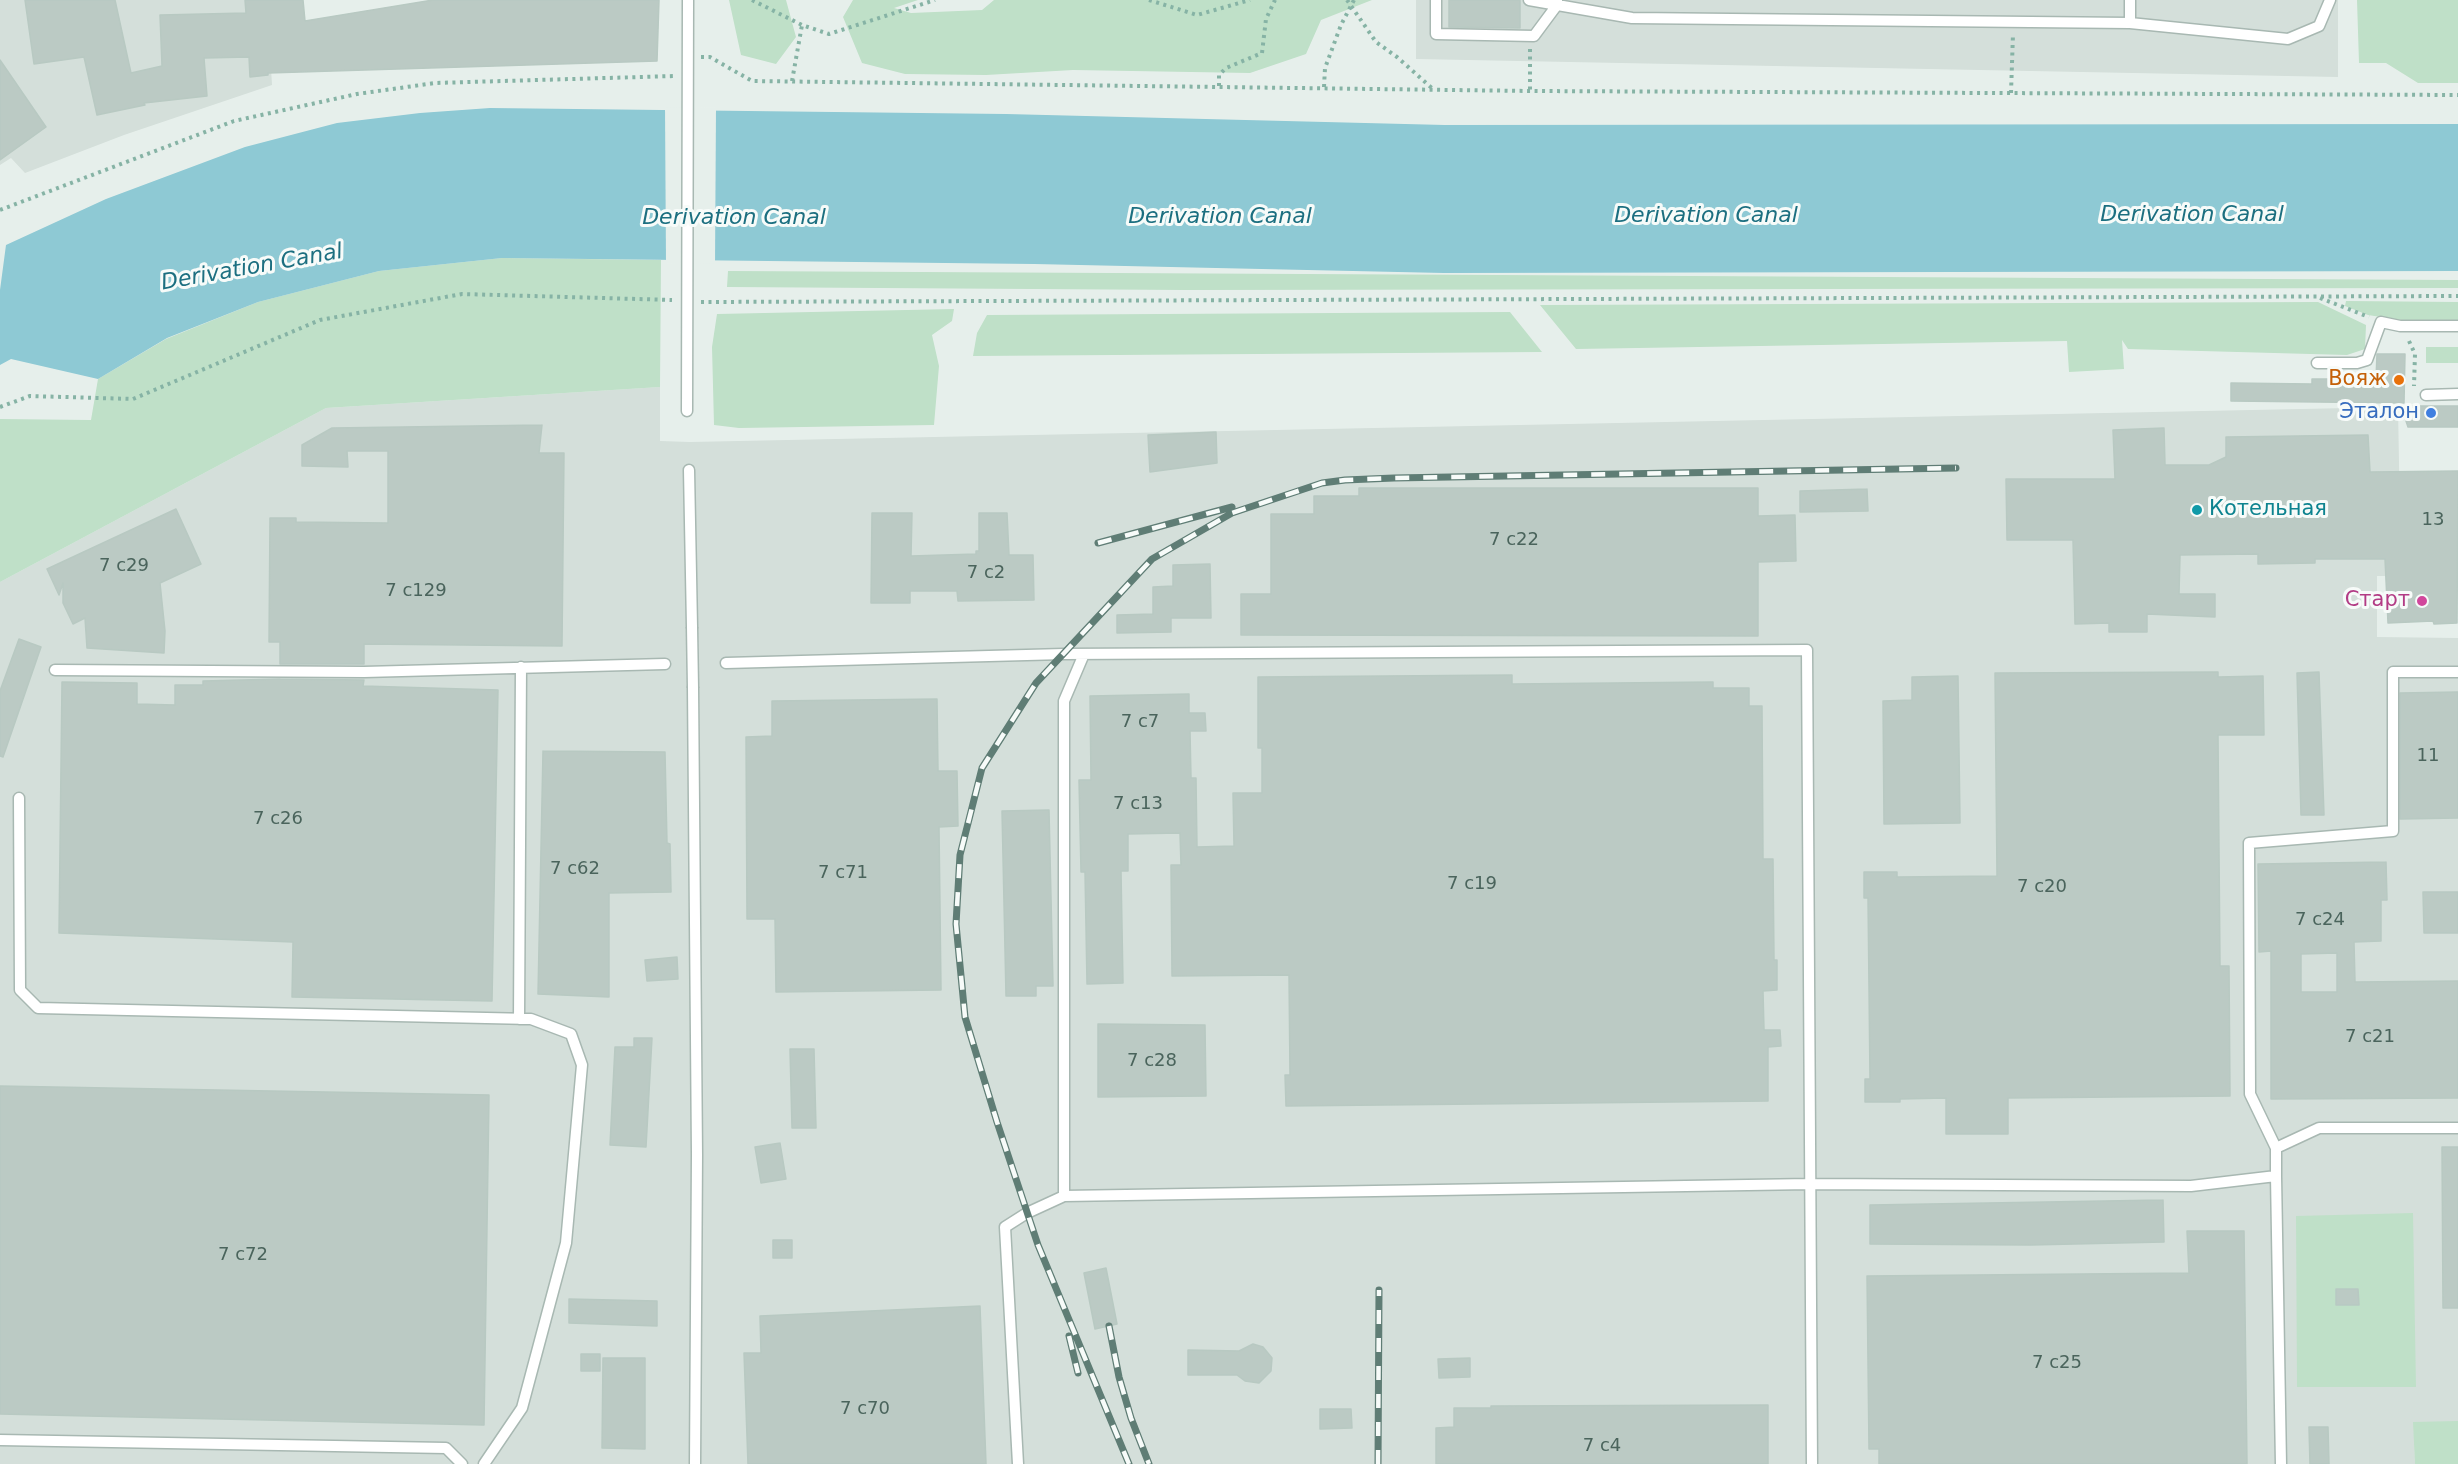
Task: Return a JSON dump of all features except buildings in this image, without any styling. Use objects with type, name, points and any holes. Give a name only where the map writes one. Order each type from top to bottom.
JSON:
[{"type":"lane","points":[[687,411],[688,0]]},
{"type":"lane","points":[[1436,0],[1436,34],[1534,36],[1557,2]]},
{"type":"lane","points":[[1529,0],[1557,2],[1632,18],[2130,23],[2288,39],[2319,26],[2330,0]]},
{"type":"lane","points":[[2130,0],[2130,23]]},
{"type":"lane","points":[[2317,363],[2357,363],[2367,360],[2381,322],[2400,326],[2458,326]]},
{"type":"lane","points":[[2426,395],[2458,394]]},
{"type":"lane","points":[[689,470],[698,1155],[695,1464]]},
{"type":"lane","points":[[726,663],[1084,654],[1808,650],[1812,1464]]},
{"type":"lane","points":[[1064,1196],[1064,701],[1084,654]]},
{"type":"lane","points":[[55,670],[364,672],[665,664]]},
{"type":"lane","points":[[519,1019],[521,668]]},
{"type":"lane","points":[[2281,1464],[2276,1148],[2250,1094],[2249,843],[2393,831],[2393,672],[2458,672]]},
{"type":"lane","points":[[19,798],[20,990],[38,1008],[531,1019],[571,1035],[582,1065],[566,1243],[522,1408],[484,1464]]},
{"type":"lane","points":[[2276,1148],[2319,1128],[2458,1128]]},
{"type":"lane","points":[[1018,1464],[1005,1227],[1027,1213],[1064,1196],[1810,1184],[2191,1186],[2276,1176]]},
{"type":"lane","points":[[0,1440],[446,1448],[462,1464]]},
{"type":"path","points":[[752,0],[802,25],[829,34],[935,0]]},
{"type":"path","points":[[1149,0],[1197,15],[1250,0]]},
{"type":"path","points":[[1219,86],[1219,75],[1226,68],[1262,53],[1266,19],[1275,0]]},
{"type":"path","points":[[1347,0],[1376,42],[1434,89]]},
{"type":"path","points":[[1324,87],[1325,68],[1354,0]]},
{"type":"path","points":[[2011,93],[2013,21]]},
{"type":"path","points":[[792,81],[802,25]]},
{"type":"path","points":[[1530,51],[1530,91]]},
{"type":"path","points":[[710,57],[752,81],[1530,91],[2458,95]]},
{"type":"path","points":[[0,210],[94,172],[234,121],[357,94],[435,83],[687,80]]},
{"type":"path","points":[[0,407],[30,396],[133,399],[320,320],[462,294],[688,302]]},
{"type":"path","points":[[2316,296],[2381,322]]},
{"type":"path","points":[[709,302],[2458,296]]},
{"type":"path","points":[[2407,337],[2415,354],[2414,395],[2426,395]]},
{"type":"shaded area","points":[[0,0],[267,0],[272,85],[124,135],[25,173],[11,158],[0,165]]},
{"type":"shaded area","points":[[1416,0],[2338,0],[2338,77],[1416,59]]},
{"type":"shaded area","points":[[660,387],[660,441],[690,442],[2398,407],[2401,576],[2377,576],[2377,637],[2458,638],[2458,1422],[2414,1422],[2415,1464],[0,1464],[0,582],[326,408]]},
{"type":"green space","points":[[729,0],[786,0],[796,37],[776,64],[741,55]]},
{"type":"green space","points":[[853,0],[918,0],[894,8],[911,13],[982,10],[994,0],[1372,0],[1321,20],[1306,54],[1250,73],[1073,70],[986,75],[905,74],[862,63],[843,17]]},
{"type":"green space","points":[[2357,0],[2458,0],[2458,83],[2418,83],[2386,63],[2359,63]]},
{"type":"green space","points":[[502,258],[661,260],[660,387],[326,408],[0,582],[0,419],[91,420],[98,379],[166,339],[258,302],[379,271]]},
{"type":"green space","points":[[728,271],[2458,280],[2458,288],[1185,290],[727,287]]},
{"type":"green space","points":[[2346,301],[2458,302],[2458,323],[2400,320],[2368,315],[2345,306]]},
{"type":"green space","points":[[2318,302],[2366,325],[2365,349],[2347,355],[2128,349],[2122,340],[2124,369],[2069,372],[2067,341],[1576,349],[1540,305]]},
{"type":"green space","points":[[954,309],[952,321],[932,335],[939,366],[934,425],[739,428],[714,425],[712,347],[717,314]]},
{"type":"green space","points":[[1510,312],[1542,352],[973,356],[977,333],[987,315]]},
{"type":"green space","points":[[2426,347],[2458,347],[2458,363],[2426,363]]},
{"type":"green space","points":[[2413,1213],[2416,1387],[2297,1387],[2296,1216]]},
{"type":"green space","points":[[2458,1421],[2458,1464],[2415,1464],[2413,1422]]},
{"type":"water","name":"Derivation Canal","points":[[490,108],[1006,114],[1445,125],[2458,124],[2458,271],[1444,273],[1034,264],[502,258],[379,271],[258,302],[167,338],[98,379],[11,359],[0,365],[0,290],[6,245],[106,199],[245,147],[337,123],[420,113]]},
{"type":"pier","points":[[665,107],[716,108],[715,264],[666,263]]},
{"type":"railway","points":[[1129,1464],[1038,1245],[965,1017],[956,924],[960,855],[982,768],[1036,683],[1152,559],[1232,513],[1322,483],[1394,478],[1956,468]]},
{"type":"railway","points":[[1098,543],[1232,507]]},
{"type":"railway","points":[[1378,1464],[1379,1290]]},
{"type":"railway","points":[[1109,1326],[1119,1377],[1131,1418],[1149,1464]]},
{"type":"railway","points":[[1069,1336],[1078,1373]]},
{"type":"place","name":"Вояж","points":[[2399,380]]},
{"type":"place","name":"Эталон","points":[[2431,413]]},
{"type":"place","name":"Котельная","points":[[2197,510]]},
{"type":"place","name":"Старт","points":[[2422,601]]}]
